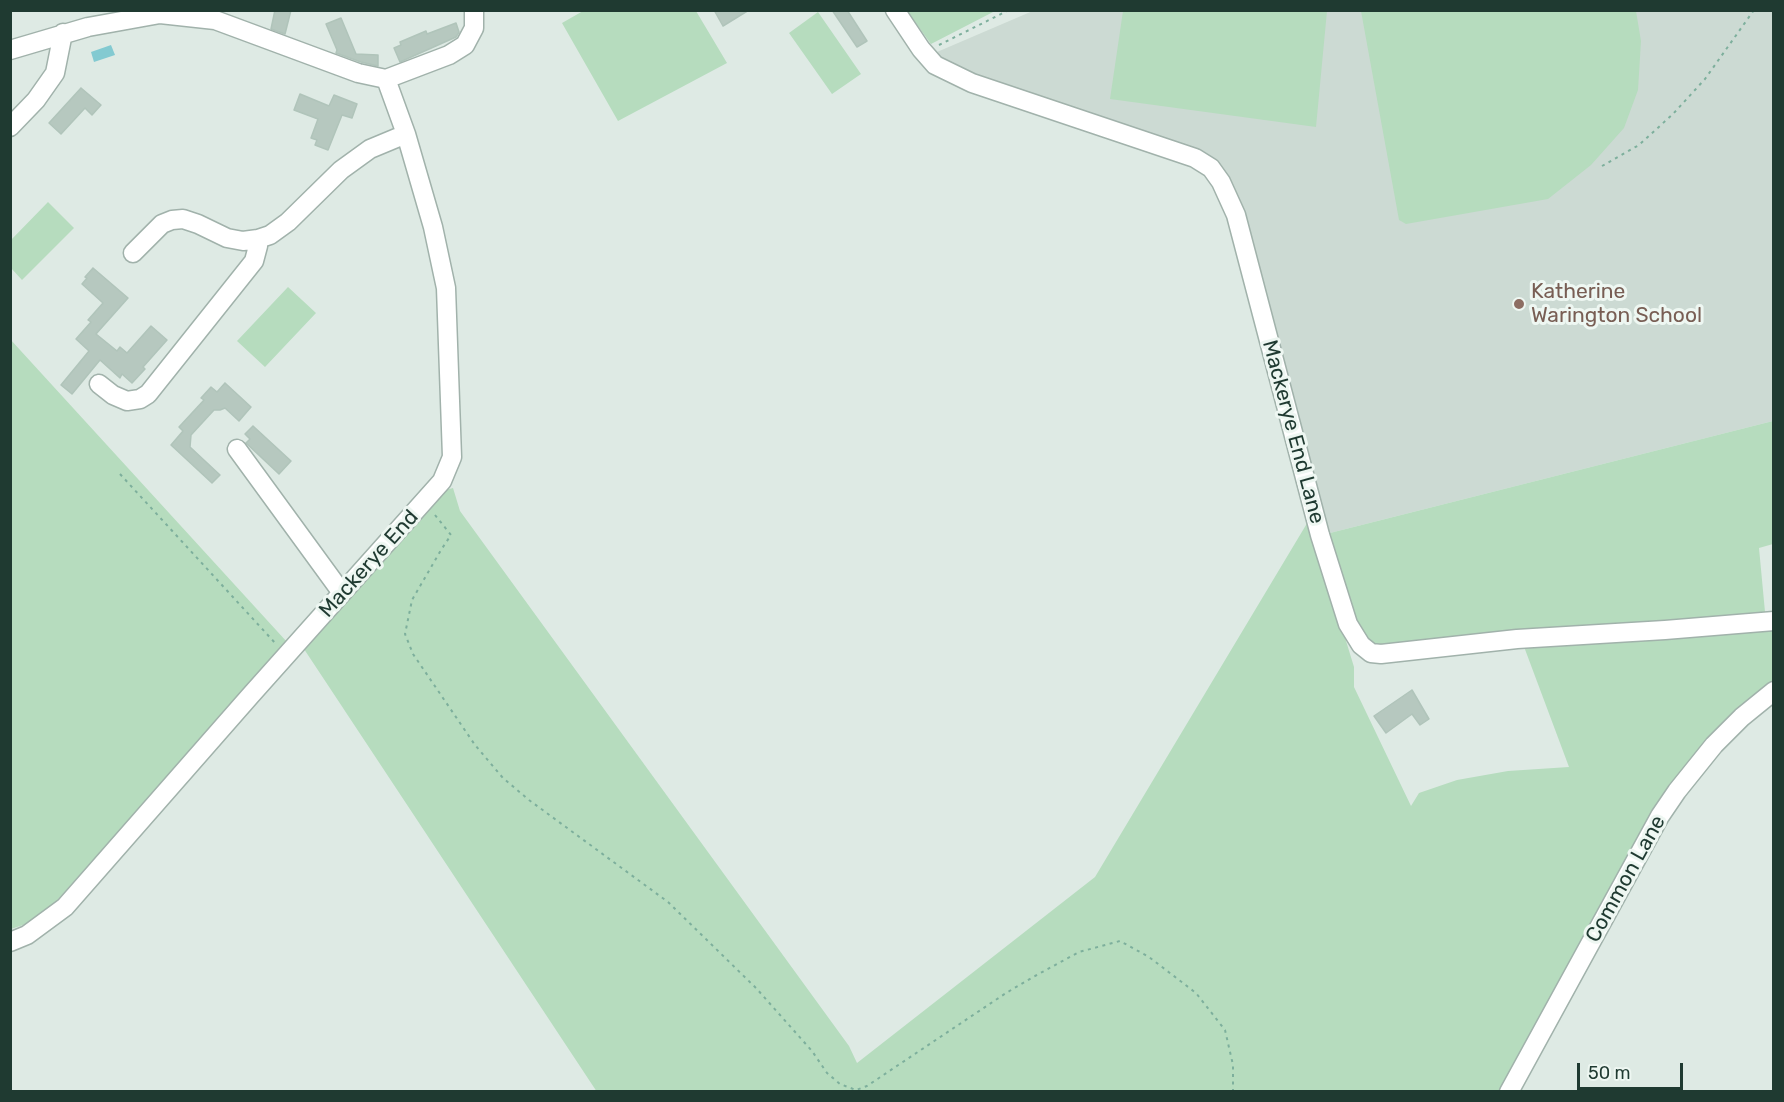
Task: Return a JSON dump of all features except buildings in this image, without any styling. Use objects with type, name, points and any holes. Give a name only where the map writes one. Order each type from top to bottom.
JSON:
[{"type":"street","points":[[10,50],[121,15],[160,14],[215,20],[358,73],[386,79],[449,55],[465,45],[474,28],[474,10]]},
{"type":"street","name":"Mackerye End Lane","points":[[895,10],[921,49],[935,65],[972,83],[1195,158],[1211,168],[1221,182],[1236,215],[1320,535],[1348,624],[1361,645],[1371,653],[1381,654],[1517,639],[1773,621]]},
{"type":"street","points":[[10,127],[36,100],[55,73],[63,33]]},
{"type":"street","name":"Mackerye End","points":[[10,942],[27,935],[65,907],[442,481],[452,456],[446,288],[433,227],[406,134],[386,79]]},
{"type":"street","points":[[133,253],[162,224],[172,220],[183,219],[227,238],[243,241],[270,235],[288,222],[341,170],[370,149],[406,134]]},
{"type":"street","points":[[99,384],[113,395],[127,401],[140,399],[148,394],[254,261],[258,239]]},
{"type":"street","points":[[237,449],[342,593]]},
{"type":"street","name":"Common Lane","points":[[1509,1092],[1660,816],[1714,745],[1773,691]]},
{"type":"path","points":[[921,49],[935,46],[1009,10]]},
{"type":"path","points":[[1602,166],[1639,145],[1673,114],[1705,79],[1754,10]]},
{"type":"path","points":[[120,474],[286,655]]},
{"type":"path","points":[[424,502],[451,535],[412,600],[405,634],[413,654],[475,745],[503,778],[529,800],[668,902],[756,988],[812,1051],[827,1073],[840,1084],[856,1090],[867,1086],[1035,975],[1078,952],[1120,941],[1149,957],[1196,993],[1225,1030],[1233,1065],[1233,1092]]},
{"type":"shaded area","name":"Katherine Warington School","points":[[1035,10],[1773,11],[1773,421],[1326,534],[1223,170],[1209,156],[1196,150],[972,74],[942,59],[937,52]]},
{"type":"green space","points":[[583,11],[696,11],[727,63],[618,121],[562,23]]},
{"type":"green space","points":[[907,11],[995,11],[931,44]]},
{"type":"green space","points":[[1123,11],[1327,11],[1316,127],[1110,99]]},
{"type":"green space","points":[[1361,11],[1636,11],[1641,41],[1638,90],[1624,128],[1591,165],[1548,199],[1406,224],[1399,220]]},
{"type":"green space","points":[[818,12],[861,74],[832,94],[789,33]]},
{"type":"green space","points":[[48,202],[74,228],[22,280],[11,268],[11,240]]},
{"type":"green space","points":[[288,287],[316,313],[265,367],[237,341]]},
{"type":"green space","points":[[10,339],[287,642],[53,905],[32,922],[11,929]]},
{"type":"green space","points":[[1773,421],[1773,544],[1759,548],[1765,612],[1557,630],[1378,649],[1359,633],[1326,534]]},
{"type":"green space","points":[[453,488],[460,511],[849,1046],[857,1063],[1095,877],[1309,520],[1354,667],[1354,687],[1411,806],[1419,793],[1457,780],[1508,771],[1569,767],[1523,644],[1773,627],[1774,684],[1696,754],[1502,1091],[597,1092],[302,646],[442,491]]},
{"type":"water","points":[[111,45],[115,55],[94,62],[91,52]]},
{"type":"place","name":"Katherine Warington School","points":[[1519,304]]}]
